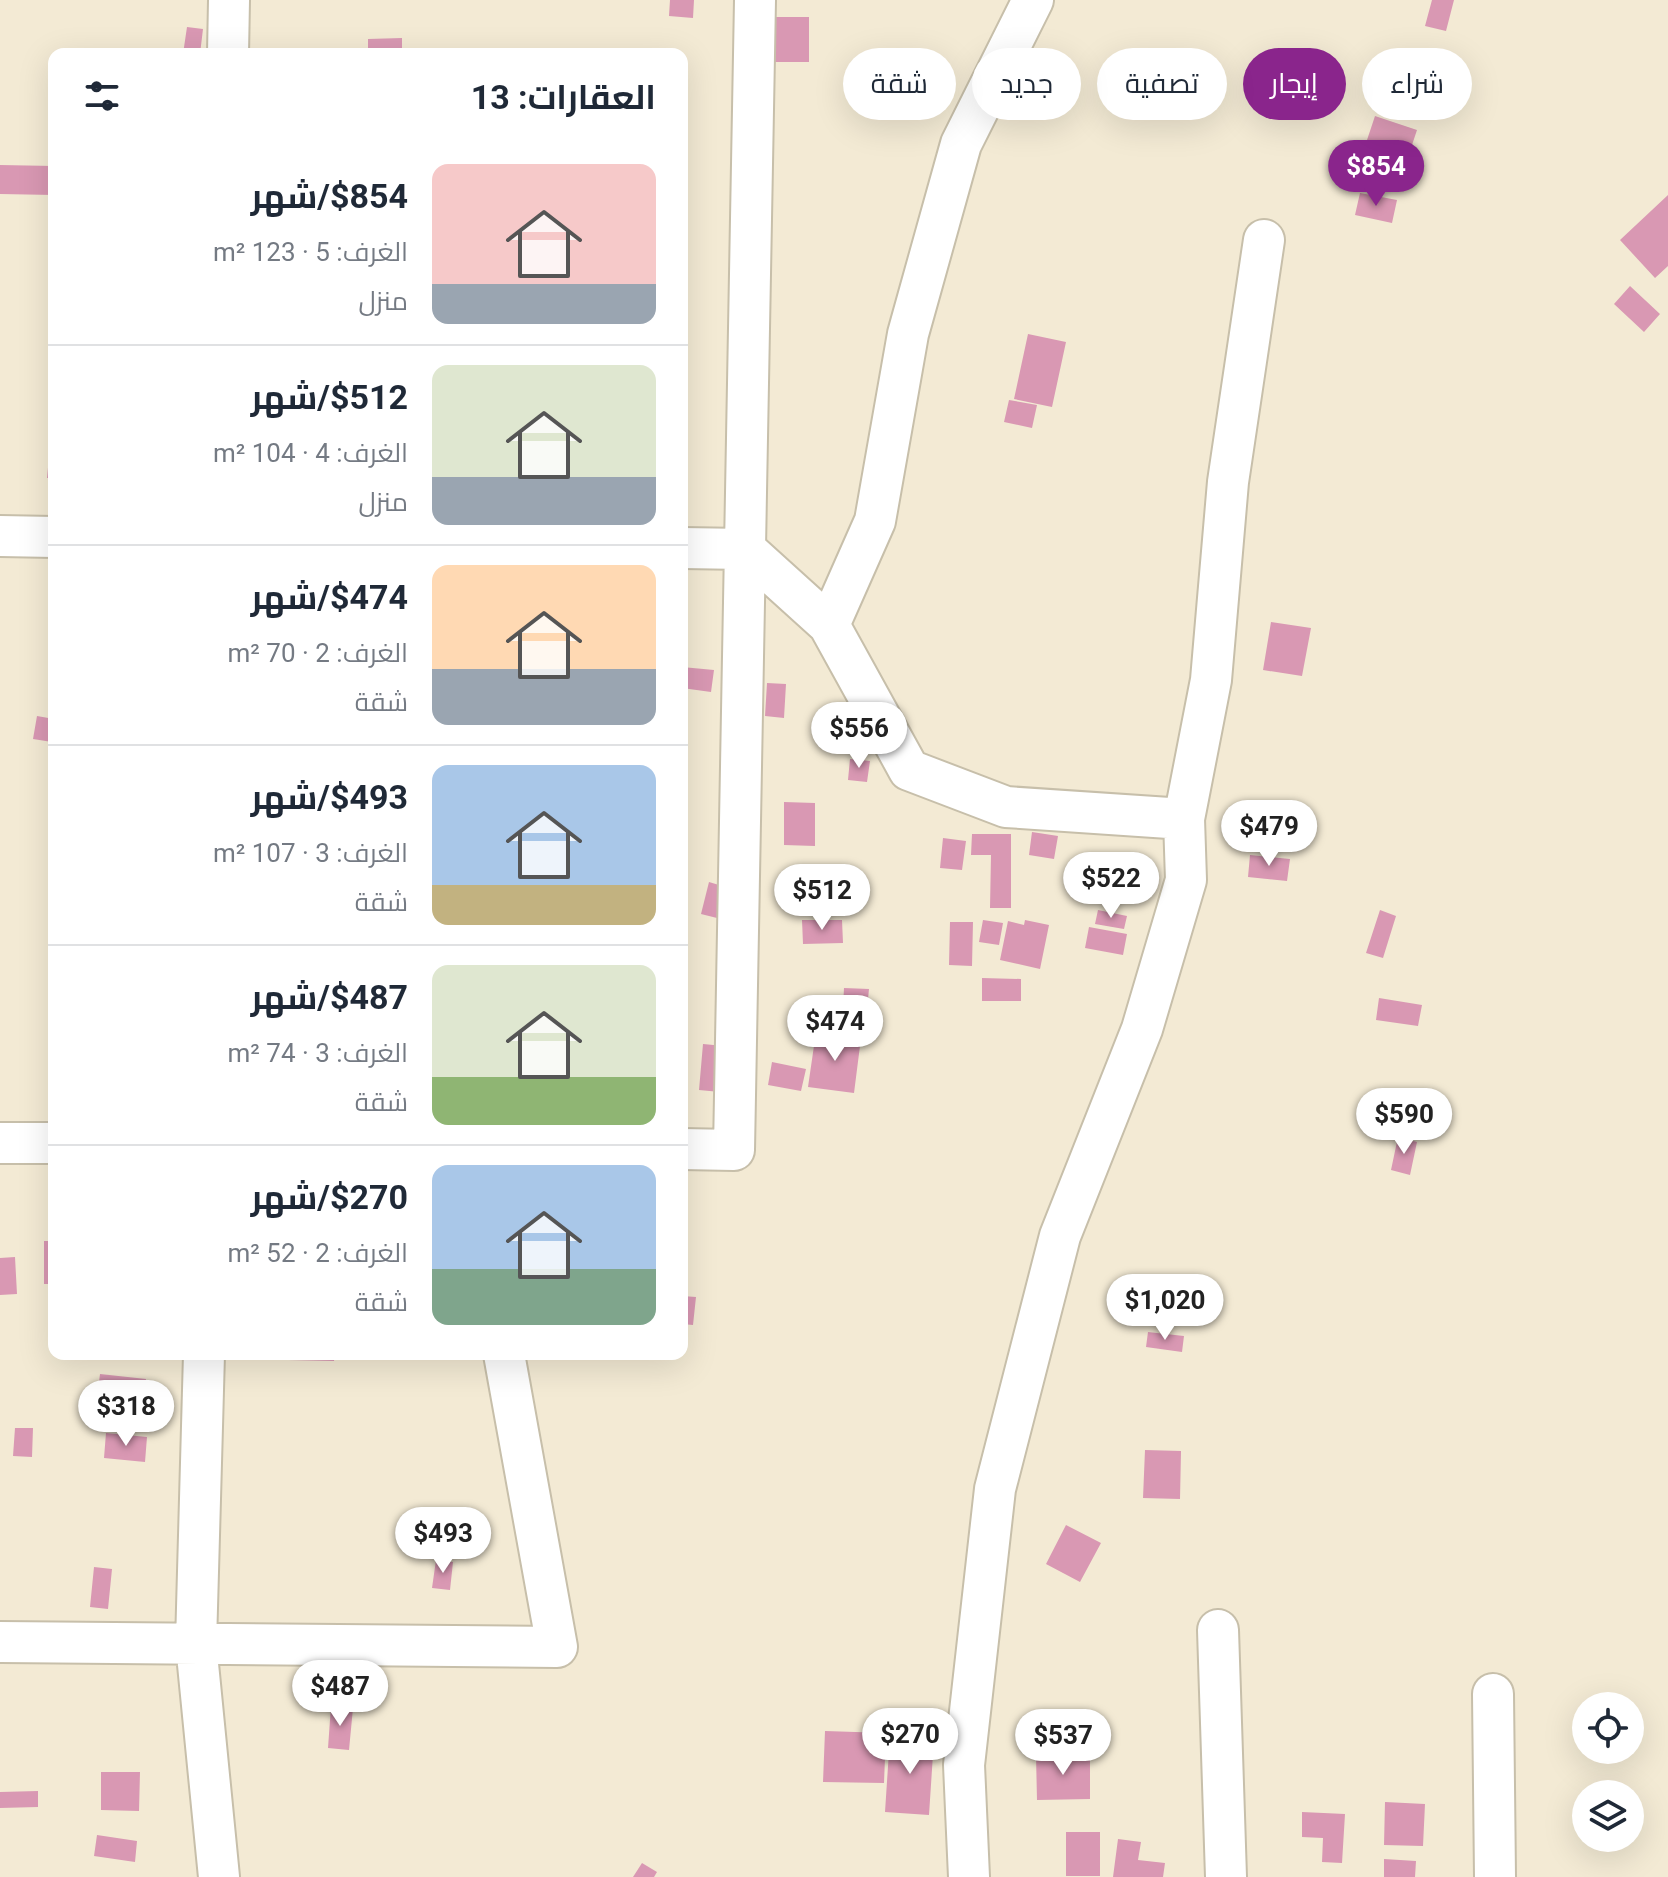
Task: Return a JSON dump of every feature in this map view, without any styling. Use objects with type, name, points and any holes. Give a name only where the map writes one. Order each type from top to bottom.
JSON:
[{"type":"street","points":[[228,48],[229,0]]},
{"type":"street","points":[[688,1149],[734,1150],[755,0]]},
{"type":"street","points":[[829,625],[875,521],[908,334],[961,144],[1033,0]]},
{"type":"street","points":[[969,1877],[964,1765],[995,1489],[1060,1236],[1142,1029],[1186,880],[1184,819],[1211,680],[1228,482],[1264,240]]},
{"type":"street","points":[[0,536],[48,537]]},
{"type":"street","points":[[688,548],[745,549],[829,625],[909,770],[1006,807],[1184,819]]},
{"type":"street","points":[[0,1143],[48,1143]]},
{"type":"street","points":[[204,1360],[196,1644],[219,1877]]},
{"type":"street","points":[[0,1642],[557,1647],[505,1360]]},
{"type":"street","points":[[1218,1630],[1226,1877]]},
{"type":"street","points":[[1493,1694],[1495,1877]]},
{"type":"building","points":[[670,0],[694,0],[693,18],[669,16]]},
{"type":"building","points":[[1432,0],[1454,0],[1446,31],[1425,26]]},
{"type":"building","points":[[774,17],[809,17],[809,62],[774,62]]},
{"type":"building","points":[[187,27],[203,29],[201,48],[184,48]]},
{"type":"building","points":[[402,38],[402,48],[368,48],[368,39]]},
{"type":"building","points":[[1374,120],[1387,120],[1417,130],[1404,169],[1362,155]]},
{"type":"building","points":[[0,165],[48,166],[48,195],[0,194]]},
{"type":"building","points":[[1360,193],[1397,200],[1392,223],[1355,215]]},
{"type":"building","points":[[1668,195],[1668,266],[1655,278],[1620,240]]},
{"type":"building","points":[[1630,286],[1660,314],[1644,332],[1614,304]]},
{"type":"building","points":[[1028,334],[1066,342],[1052,407],[1014,399]]},
{"type":"building","points":[[1009,400],[1037,405],[1032,428],[1004,422]]},
{"type":"building","points":[[1271,622],[1311,628],[1302,676],[1263,670]]},
{"type":"building","points":[[688,668],[714,670],[711,692],[688,689]]},
{"type":"building","points":[[767,683],[786,684],[784,718],[765,716]]},
{"type":"building","points":[[37,716],[48,718],[48,741],[33,739]]},
{"type":"building","points":[[850,759],[870,761],[867,782],[848,780]]},
{"type":"building","points":[[784,802],[815,803],[815,846],[784,845]]},
{"type":"building","points":[[1032,832],[1058,836],[1054,859],[1029,855]]},
{"type":"building","points":[[972,834],[1011,834],[1011,908],[990,908],[991,855],[971,855]]},
{"type":"building","points":[[943,838],[966,841],[962,870],[940,868]]},
{"type":"building","points":[[1250,855],[1290,859],[1287,881],[1248,877]]},
{"type":"building","points":[[709,882],[729,888],[721,919],[701,914]]},
{"type":"building","points":[[1098,910],[1127,916],[1124,929],[1095,924]]},
{"type":"building","points":[[1380,910],[1396,916],[1383,958],[1366,953]]},
{"type":"building","points":[[802,920],[842,920],[843,943],[803,944]]},
{"type":"building","points":[[983,920],[1003,923],[999,945],[979,942]]},
{"type":"building","points":[[1025,920],[1049,925],[1040,969],[1000,960],[1008,921],[1024,925]]},
{"type":"building","points":[[950,922],[973,922],[972,966],[949,965]]},
{"type":"building","points":[[1089,927],[1127,934],[1123,955],[1085,948]]},
{"type":"building","points":[[982,978],[1021,979],[1021,1001],[982,1001]]},
{"type":"building","points":[[844,988],[869,989],[867,1009],[843,1007]]},
{"type":"building","points":[[1379,998],[1422,1005],[1418,1026],[1376,1020]]},
{"type":"building","points":[[816,1032],[861,1038],[854,1093],[808,1087]]},
{"type":"building","points":[[703,1044],[724,1046],[720,1092],[699,1090]]},
{"type":"building","points":[[772,1062],[806,1069],[801,1091],[768,1085]]},
{"type":"building","points":[[1398,1137],[1417,1142],[1410,1175],[1391,1170]]},
{"type":"building","points":[[44,1241],[48,1241],[48,1284],[44,1284]]},
{"type":"building","points":[[15,1257],[17,1294],[0,1295],[0,1258]]},
{"type":"building","points":[[688,1296],[696,1297],[693,1325],[688,1325]]},
{"type":"building","points":[[1148,1332],[1184,1336],[1182,1352],[1146,1347]]},
{"type":"building","points":[[100,1374],[146,1379],[143,1403],[97,1398]]},
{"type":"building","points":[[15,1428],[33,1428],[32,1457],[13,1456]]},
{"type":"building","points":[[106,1433],[147,1437],[145,1462],[104,1458]]},
{"type":"building","points":[[1145,1450],[1181,1451],[1180,1499],[1143,1498]]},
{"type":"building","points":[[1066,1525],[1101,1543],[1080,1582],[1046,1564]]},
{"type":"building","points":[[436,1560],[453,1562],[450,1590],[432,1588]]},
{"type":"building","points":[[94,1567],[112,1569],[108,1609],[90,1607]]},
{"type":"building","points":[[331,1706],[353,1708],[349,1750],[328,1748]]},
{"type":"building","points":[[825,1731],[886,1733],[884,1783],[823,1782]]},
{"type":"building","points":[[890,1736],[934,1739],[929,1815],[885,1812]]},
{"type":"building","points":[[1090,1754],[1090,1799],[1037,1800],[1036,1755]]},
{"type":"building","points":[[101,1772],[140,1772],[139,1811],[101,1810]]},
{"type":"building","points":[[38,1791],[38,1807],[0,1808],[0,1792]]},
{"type":"building","points":[[1385,1802],[1425,1804],[1423,1846],[1384,1845]]},
{"type":"building","points":[[1302,1812],[1345,1814],[1342,1863],[1322,1862],[1323,1838],[1302,1837]]},
{"type":"building","points":[[1066,1832],[1100,1832],[1100,1876],[1066,1876]]},
{"type":"building","points":[[97,1835],[137,1841],[135,1862],[94,1856]]},
{"type":"building","points":[[1118,1839],[1141,1842],[1138,1860],[1165,1863],[1163,1877],[1113,1877]]},
{"type":"building","points":[[1384,1859],[1416,1861],[1415,1877],[1384,1877]]},
{"type":"building","points":[[642,1863],[657,1872],[654,1877],[633,1877]]}]
